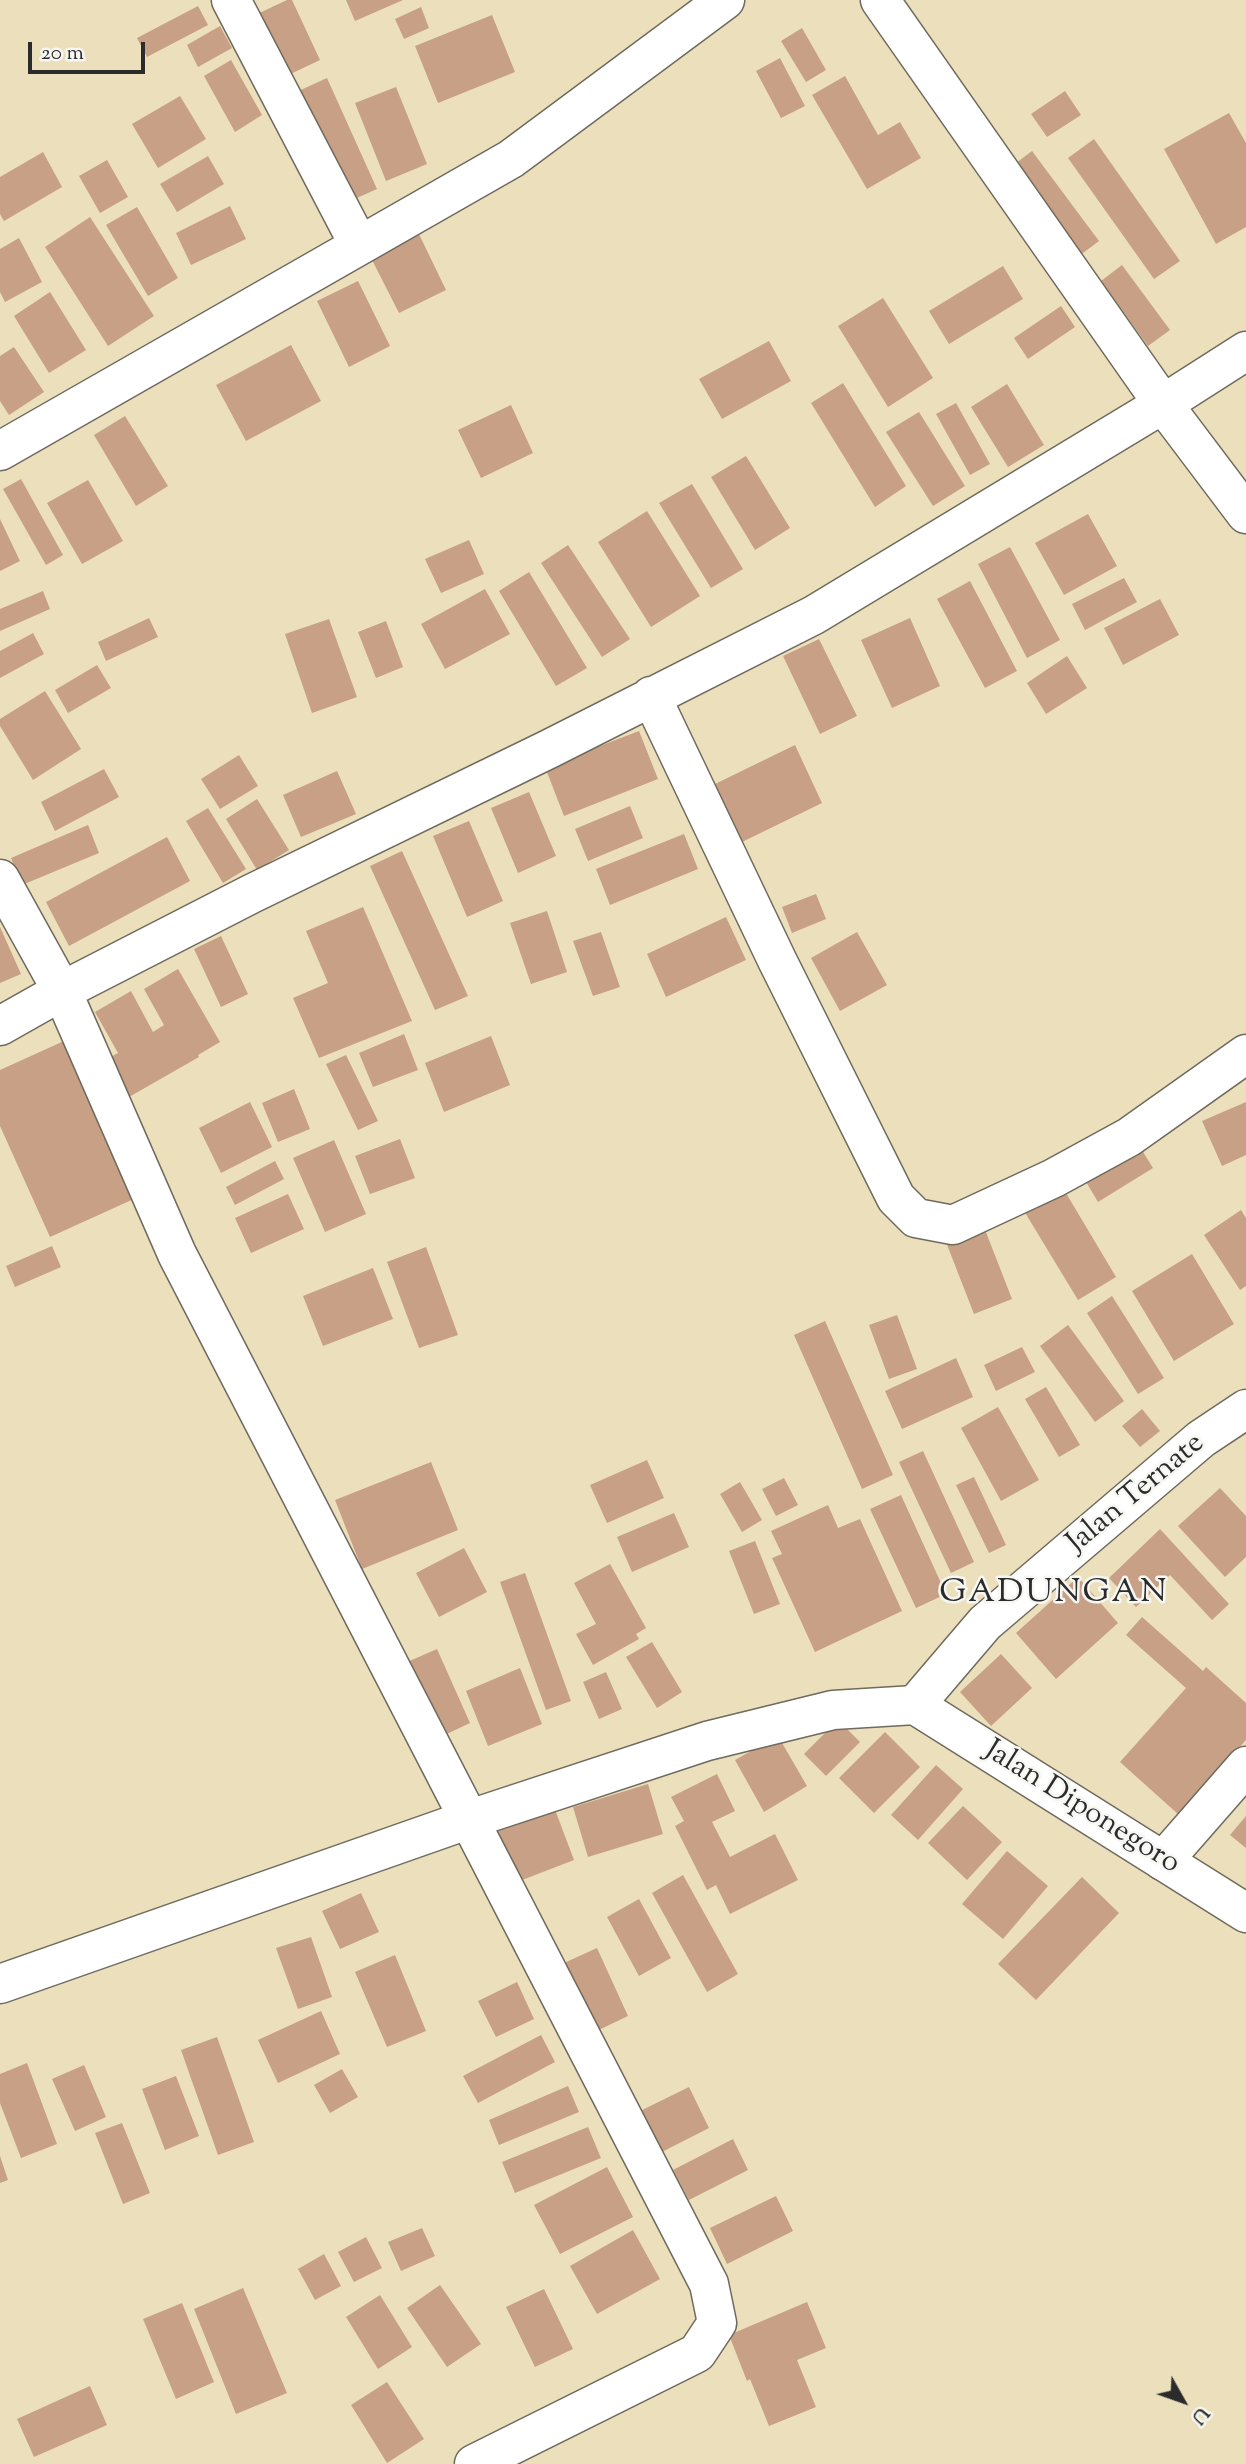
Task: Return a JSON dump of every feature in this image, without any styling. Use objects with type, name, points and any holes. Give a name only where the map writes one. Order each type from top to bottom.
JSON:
[{"type":"street","points":[[231,0],[359,245]]},
{"type":"street","points":[[0,451],[511,159],[725,0]]},
{"type":"street","points":[[880,0],[1163,404],[1246,514]]},
{"type":"street","points":[[0,1026],[62,990],[251,894],[814,615],[1246,351]]},
{"type":"street","points":[[651,696],[777,960],[896,1198],[916,1218],[953,1225],[1054,1178],[1129,1137],[1246,1054]]},
{"type":"street","points":[[0,879],[62,990],[177,1254],[709,2284],[717,2323],[697,2353],[474,2464]]},
{"type":"street","name":"Jalan Ternate","points":[[915,1705],[985,1623],[1201,1439],[1246,1409]]},
{"type":"street","points":[[0,1984],[470,1819],[707,1741],[833,1710],[915,1705]]},
{"type":"street","name":"Jalan Diponegoro","points":[[915,1705],[1246,1913]]},
{"type":"street","points":[[1163,1861],[1246,1766]]},
{"type":"building","points":[[292,0],[320,60],[282,78],[253,16]]},
{"type":"building","points":[[346,0],[403,0],[355,21]]},
{"type":"building","points":[[198,6],[208,25],[147,57],[137,38]]},
{"type":"building","points":[[421,7],[429,28],[404,39],[395,19]]},
{"type":"building","points":[[492,15],[515,72],[438,103],[415,46]]},
{"type":"building","points":[[220,26],[232,48],[198,67],[187,45]]},
{"type":"building","points":[[802,28],[826,70],[806,82],[781,41]]},
{"type":"building","points":[[780,58],[805,106],[781,118],[756,71]]},
{"type":"building","points":[[231,60],[262,115],[235,132],[204,76]]},
{"type":"building","points":[[845,76],[878,135],[900,122],[921,158],[867,189],[812,95]]},
{"type":"building","points":[[327,78],[377,189],[341,205],[292,94]]},
{"type":"building","points":[[396,87],[427,164],[386,181],[355,103]]},
{"type":"building","points":[[1065,91],[1081,115],[1047,137],[1031,114]]},
{"type":"building","points":[[180,96],[206,139],[158,168],[132,124]]},
{"type":"building","points":[[1229,113],[1246,143],[1246,227],[1216,244],[1164,149]]},
{"type":"building","points":[[1094,139],[1180,261],[1154,279],[1068,158]]},
{"type":"building","points":[[1032,151],[1099,241],[1079,256],[1012,166]]},
{"type":"building","points":[[43,152],[62,187],[4,221],[0,214],[0,177]]},
{"type":"building","points":[[208,156],[224,184],[177,212],[160,184]]},
{"type":"building","points":[[107,160],[128,197],[100,213],[79,176]]},
{"type":"building","points":[[230,206],[246,239],[191,265],[176,233]]},
{"type":"building","points":[[137,207],[178,278],[148,296],[106,225]]},
{"type":"building","points":[[90,217],[154,316],[108,346],[45,247]]},
{"type":"building","points":[[417,230],[446,290],[399,313],[369,254]]},
{"type":"building","points":[[19,238],[42,282],[5,302],[0,292],[0,249]]},
{"type":"building","points":[[1122,265],[1170,330],[1148,346],[1101,281]]},
{"type":"building","points":[[1003,266],[1023,299],[949,344],[929,311]]},
{"type":"building","points":[[358,281],[390,346],[349,367],[317,301]]},
{"type":"building","points":[[50,292],[86,350],[49,373],[14,316]]},
{"type":"building","points":[[883,298],[933,378],[888,407],[838,326]]},
{"type":"building","points":[[1061,306],[1075,327],[1028,359],[1014,338]]},
{"type":"building","points":[[769,341],[791,381],[722,419],[699,379]]},
{"type":"building","points":[[291,345],[321,401],[246,441],[216,385]]},
{"type":"building","points":[[14,347],[44,392],[9,415],[0,401],[0,356]]},
{"type":"building","points":[[843,383],[906,486],[875,507],[811,403]]},
{"type":"building","points":[[1007,384],[1044,445],[1008,467],[971,407]]},
{"type":"building","points":[[956,403],[990,464],[970,475],[936,414]]},
{"type":"building","points":[[511,405],[533,453],[481,478],[458,430]]},
{"type":"building","points":[[919,412],[965,486],[933,506],[886,432]]},
{"type":"building","points":[[125,416],[168,486],[136,506],[94,435]]},
{"type":"building","points":[[746,456],[790,528],[755,550],[711,477]]},
{"type":"building","points":[[21,479],[63,555],[46,565],[3,489]]},
{"type":"building","points":[[88,480],[123,541],[82,564],[47,503]]},
{"type":"building","points":[[692,484],[743,569],[711,588],[659,503]]},
{"type":"building","points":[[647,511],[700,596],[651,627],[598,542]]},
{"type":"building","points":[[1088,514],[1117,566],[1064,595],[1035,543]]},
{"type":"building","points":[[0,519],[20,561],[0,571]]},
{"type":"building","points":[[469,540],[484,574],[441,593],[425,559]]},
{"type":"building","points":[[568,545],[630,639],[602,657],[541,563]]},
{"type":"building","points":[[1010,547],[1060,640],[1027,658],[978,564]]},
{"type":"building","points":[[529,572],[587,668],[556,686],[499,591]]},
{"type":"building","points":[[1124,578],[1137,602],[1085,630],[1072,604]]},
{"type":"building","points":[[970,581],[1017,671],[985,688],[937,599]]},
{"type":"building","points":[[485,589],[510,634],[445,669],[421,624]]},
{"type":"building","points":[[43,591],[50,609],[0,631],[0,609]]},
{"type":"building","points":[[1160,599],[1179,635],[1123,665],[1104,628]]},
{"type":"building","points":[[149,618],[158,637],[106,661],[98,642]]},
{"type":"building","points":[[910,618],[940,686],[892,708],[861,640]]},
{"type":"building","points":[[329,619],[357,697],[312,713],[285,634]]},
{"type":"building","points":[[386,621],[403,667],[376,678],[358,632]]},
{"type":"building","points":[[33,633],[44,654],[0,678],[0,651]]},
{"type":"building","points":[[819,639],[857,716],[820,734],[783,656]]},
{"type":"building","points":[[1067,656],[1087,688],[1046,714],[1027,683]]},
{"type":"building","points":[[97,665],[111,688],[68,713],[55,690]]},
{"type":"building","points":[[45,691],[81,749],[33,780],[0,726],[0,719]]},
{"type":"building","points":[[639,731],[658,779],[564,816],[545,767]]},
{"type":"building","points":[[795,745],[822,803],[742,842],[715,784]]},
{"type":"building","points":[[239,755],[258,786],[220,809],[201,779]]},
{"type":"building","points":[[104,769],[119,797],[55,831],[41,802]]},
{"type":"building","points":[[337,771],[356,814],[301,837],[283,795]]},
{"type":"building","points":[[529,792],[556,856],[518,873],[491,808]]},
{"type":"building","points":[[257,799],[289,850],[257,870],[226,819]]},
{"type":"building","points":[[630,806],[643,838],[588,861],[575,829]]},
{"type":"building","points":[[208,808],[246,869],[223,883],[186,821]]},
{"type":"building","points":[[469,821],[503,901],[467,917],[433,836]]},
{"type":"building","points":[[88,825],[99,853],[22,885],[11,858]]},
{"type":"building","points":[[684,834],[698,869],[610,905],[596,869]]},
{"type":"building","points":[[167,837],[190,881],[69,946],[46,902]]},
{"type":"building","points":[[402,851],[468,996],[435,1010],[370,866]]},
{"type":"building","points":[[816,894],[826,919],[792,933],[782,907]]},
{"type":"building","points":[[363,907],[412,1021],[319,1058],[293,998],[328,983],[306,931]]},
{"type":"building","points":[[547,911],[567,972],[531,984],[510,923]]},
{"type":"building","points":[[726,917],[746,960],[666,997],[647,954]]},
{"type":"building","points":[[0,927],[21,974],[0,983]]},
{"type":"building","points":[[601,932],[620,987],[593,996],[573,941]]},
{"type":"building","points":[[857,932],[887,985],[840,1011],[811,958]]},
{"type":"building","points":[[221,936],[248,994],[221,1007],[194,949]]},
{"type":"building","points":[[178,969],[220,1042],[129,1097],[107,1059],[118,1053],[95,1012],[131,991],[153,1032],[164,1025],[144,989]]},
{"type":"building","points":[[404,1034],[418,1070],[373,1087],[359,1053]]},
{"type":"building","points":[[491,1036],[510,1085],[444,1112],[425,1063]]},
{"type":"building","points":[[64,1041],[136,1198],[50,1237],[0,1126],[0,1070]]},
{"type":"building","points":[[346,1055],[378,1121],[358,1130],[326,1064]]},
{"type":"building","points":[[294,1089],[310,1129],[278,1142],[262,1103]]},
{"type":"building","points":[[250,1102],[272,1147],[221,1173],[199,1128]]},
{"type":"building","points":[[1246,1102],[1246,1155],[1222,1166],[1202,1121]]},
{"type":"building","points":[[400,1139],[415,1178],[370,1194],[355,1156]]},
{"type":"building","points":[[334,1140],[366,1214],[325,1232],[293,1158]]},
{"type":"building","points":[[1137,1142],[1153,1168],[1098,1202],[1082,1175]]},
{"type":"building","points":[[275,1161],[284,1179],[235,1205],[226,1187]]},
{"type":"building","points":[[1057,1178],[1116,1277],[1078,1300],[1018,1201]]},
{"type":"building","points":[[288,1194],[304,1229],[251,1253],[235,1218]]},
{"type":"building","points":[[1241,1210],[1246,1218],[1246,1286],[1240,1290],[1204,1235]]},
{"type":"building","points":[[982,1222],[1012,1299],[974,1314],[944,1237]]},
{"type":"building","points":[[52,1246],[61,1267],[15,1287],[6,1266]]},
{"type":"building","points":[[426,1247],[458,1335],[419,1348],[387,1262]]},
{"type":"building","points":[[1192,1254],[1234,1324],[1174,1361],[1132,1291]]},
{"type":"building","points":[[373,1268],[393,1319],[323,1346],[303,1296]]},
{"type":"building","points":[[1112,1296],[1164,1378],[1138,1394],[1087,1313]]},
{"type":"building","points":[[897,1315],[917,1369],[889,1379],[869,1325]]},
{"type":"building","points":[[825,1321],[893,1475],[862,1489],[794,1335]]},
{"type":"building","points":[[1068,1325],[1124,1401],[1095,1422],[1040,1346]]},
{"type":"building","points":[[1022,1347],[1035,1372],[996,1391],[984,1365]]},
{"type":"building","points":[[956,1358],[973,1397],[902,1429],[885,1391]]},
{"type":"building","points":[[1046,1387],[1080,1445],[1059,1457],[1025,1399]]},
{"type":"building","points":[[998,1407],[1039,1480],[1001,1501],[961,1428]]},
{"type":"building","points":[[1142,1409],[1160,1431],[1140,1447],[1122,1426]]},
{"type":"building","points":[[923,1451],[974,1562],[951,1573],[899,1462]]},
{"type":"building","points":[[647,1460],[664,1498],[607,1523],[590,1485]]},
{"type":"building","points":[[431,1462],[458,1530],[362,1569],[335,1500]]},
{"type":"building","points":[[974,1477],[1006,1545],[989,1553],[956,1485]]},
{"type":"building","points":[[784,1478],[798,1505],[776,1516],[762,1489]]},
{"type":"building","points":[[740,1482],[762,1520],[742,1532],[720,1494]]},
{"type":"building","points":[[1220,1488],[1246,1516],[1246,1557],[1225,1577],[1178,1526]]},
{"type":"building","points":[[901,1495],[946,1594],[916,1608],[870,1509]]},
{"type":"building","points":[[828,1505],[838,1528],[860,1519],[902,1611],[815,1652],[772,1558],[782,1554],[771,1531]]},
{"type":"building","points":[[674,1513],[689,1547],[632,1572],[617,1537]]},
{"type":"building","points":[[1160,1529],[1229,1604],[1212,1620],[1170,1575],[1136,1607],[1109,1578]]},
{"type":"building","points":[[755,1541],[780,1604],[754,1614],[729,1551]]},
{"type":"building","points":[[464,1548],[487,1592],[439,1617],[416,1573]]},
{"type":"building","points":[[610,1564],[646,1628],[636,1634],[639,1639],[593,1665],[576,1634],[596,1624],[574,1583]]},
{"type":"building","points":[[525,1573],[571,1701],[546,1710],[500,1582]]},
{"type":"building","points":[[1078,1577],[1118,1623],[1056,1679],[1016,1633]]},
{"type":"building","points":[[1142,1617],[1203,1671],[1206,1667],[1246,1703],[1246,1740],[1179,1815],[1120,1762],[1186,1688],[1126,1635]]},
{"type":"building","points":[[652,1642],[682,1692],[657,1708],[626,1657]]},
{"type":"building","points":[[437,1649],[470,1723],[432,1741],[398,1666]]},
{"type":"building","points":[[1001,1654],[1032,1688],[991,1726],[960,1692]]},
{"type":"building","points":[[520,1668],[542,1724],[488,1746],[466,1691]]},
{"type":"building","points":[[606,1672],[622,1709],[599,1719],[583,1682]]},
{"type":"building","points":[[838,1720],[860,1742],[826,1776],[804,1754]]},
{"type":"building","points":[[885,1732],[920,1767],[874,1813],[839,1778]]},
{"type":"building","points":[[778,1736],[807,1786],[764,1812],[735,1760]]},
{"type":"building","points":[[936,1765],[963,1789],[918,1840],[891,1815]]},
{"type":"building","points":[[717,1774],[735,1811],[712,1822],[730,1857],[775,1834],[798,1880],[730,1914],[716,1885],[707,1890],[675,1826],[684,1821],[671,1797]]},
{"type":"building","points":[[648,1784],[663,1834],[588,1857],[573,1807]]},
{"type":"building","points":[[963,1806],[1002,1842],[967,1880],[928,1843]]},
{"type":"building","points":[[554,1807],[574,1860],[517,1882],[497,1829]]},
{"type":"building","points":[[1246,1816],[1246,1848],[1230,1835]]},
{"type":"building","points":[[1007,1851],[1048,1886],[1003,1939],[962,1904]]},
{"type":"building","points":[[683,1875],[738,1974],[707,1992],[652,1893]]},
{"type":"building","points":[[1082,1877],[1119,1913],[1036,2000],[998,1964]]},
{"type":"building","points":[[361,1893],[379,1932],[340,1949],[322,1911]]},
{"type":"building","points":[[639,1899],[671,1958],[639,1976],[607,1917]]},
{"type":"building","points":[[311,1937],[332,1997],[298,2009],[276,1948]]},
{"type":"building","points":[[597,1948],[628,2016],[584,2037],[553,1968]]},
{"type":"building","points":[[395,1955],[426,2031],[387,2047],[355,1972]]},
{"type":"building","points":[[517,1982],[534,2019],[496,2037],[478,2001]]},
{"type":"building","points":[[321,2011],[340,2054],[278,2083],[258,2040]]},
{"type":"building","points":[[541,2035],[555,2062],[478,2103],[463,2076]]},
{"type":"building","points":[[217,2037],[254,2142],[218,2155],[181,2050]]},
{"type":"building","points":[[27,2063],[57,2144],[21,2158],[0,2103],[0,2074]]},
{"type":"building","points":[[84,2065],[106,2117],[75,2131],[52,2079]]},
{"type":"building","points":[[342,2069],[358,2097],[330,2113],[314,2085]]},
{"type":"building","points":[[176,2076],[199,2136],[165,2150],[142,2089]]},
{"type":"building","points":[[568,2086],[579,2112],[499,2145],[489,2120]]},
{"type":"building","points":[[689,2087],[709,2128],[654,2156],[634,2114]]},
{"type":"building","points":[[122,2123],[150,2193],[123,2204],[95,2133]]},
{"type":"building","points":[[588,2127],[601,2158],[515,2193],[502,2162]]},
{"type":"building","points":[[733,2139],[748,2170],[689,2200],[673,2170]]},
{"type":"building","points":[[0,2156],[8,2180],[0,2183]]},
{"type":"building","points":[[607,2167],[633,2217],[560,2254],[534,2205]]},
{"type":"building","points":[[776,2196],[793,2231],[727,2264],[710,2228]]},
{"type":"building","points":[[422,2228],[435,2256],[401,2271],[388,2242]]},
{"type":"building","points":[[633,2230],[660,2279],[597,2314],[570,2266]]},
{"type":"building","points":[[366,2237],[382,2268],[354,2282],[338,2252]]},
{"type":"building","points":[[324,2254],[341,2286],[315,2300],[298,2269]]},
{"type":"building","points":[[440,2285],[481,2344],[447,2367],[407,2308]]},
{"type":"building","points":[[243,2288],[287,2393],[236,2414],[194,2309]]},
{"type":"building","points":[[544,2289],[573,2349],[535,2367],[506,2307]]},
{"type":"building","points":[[380,2295],[412,2347],[378,2369],[346,2317]]},
{"type":"building","points":[[807,2302],[826,2348],[797,2360],[816,2407],[769,2426],[729,2335]]},
{"type":"building","points":[[182,2303],[214,2382],[176,2399],[143,2319]]},
{"type":"building","points":[[387,2382],[424,2439],[387,2463],[351,2405]]},
{"type":"building","points":[[90,2386],[107,2425],[34,2457],[17,2419]]},
{"type":"district","name":"GADUNGAN","points":[[1054,1595]]}]
